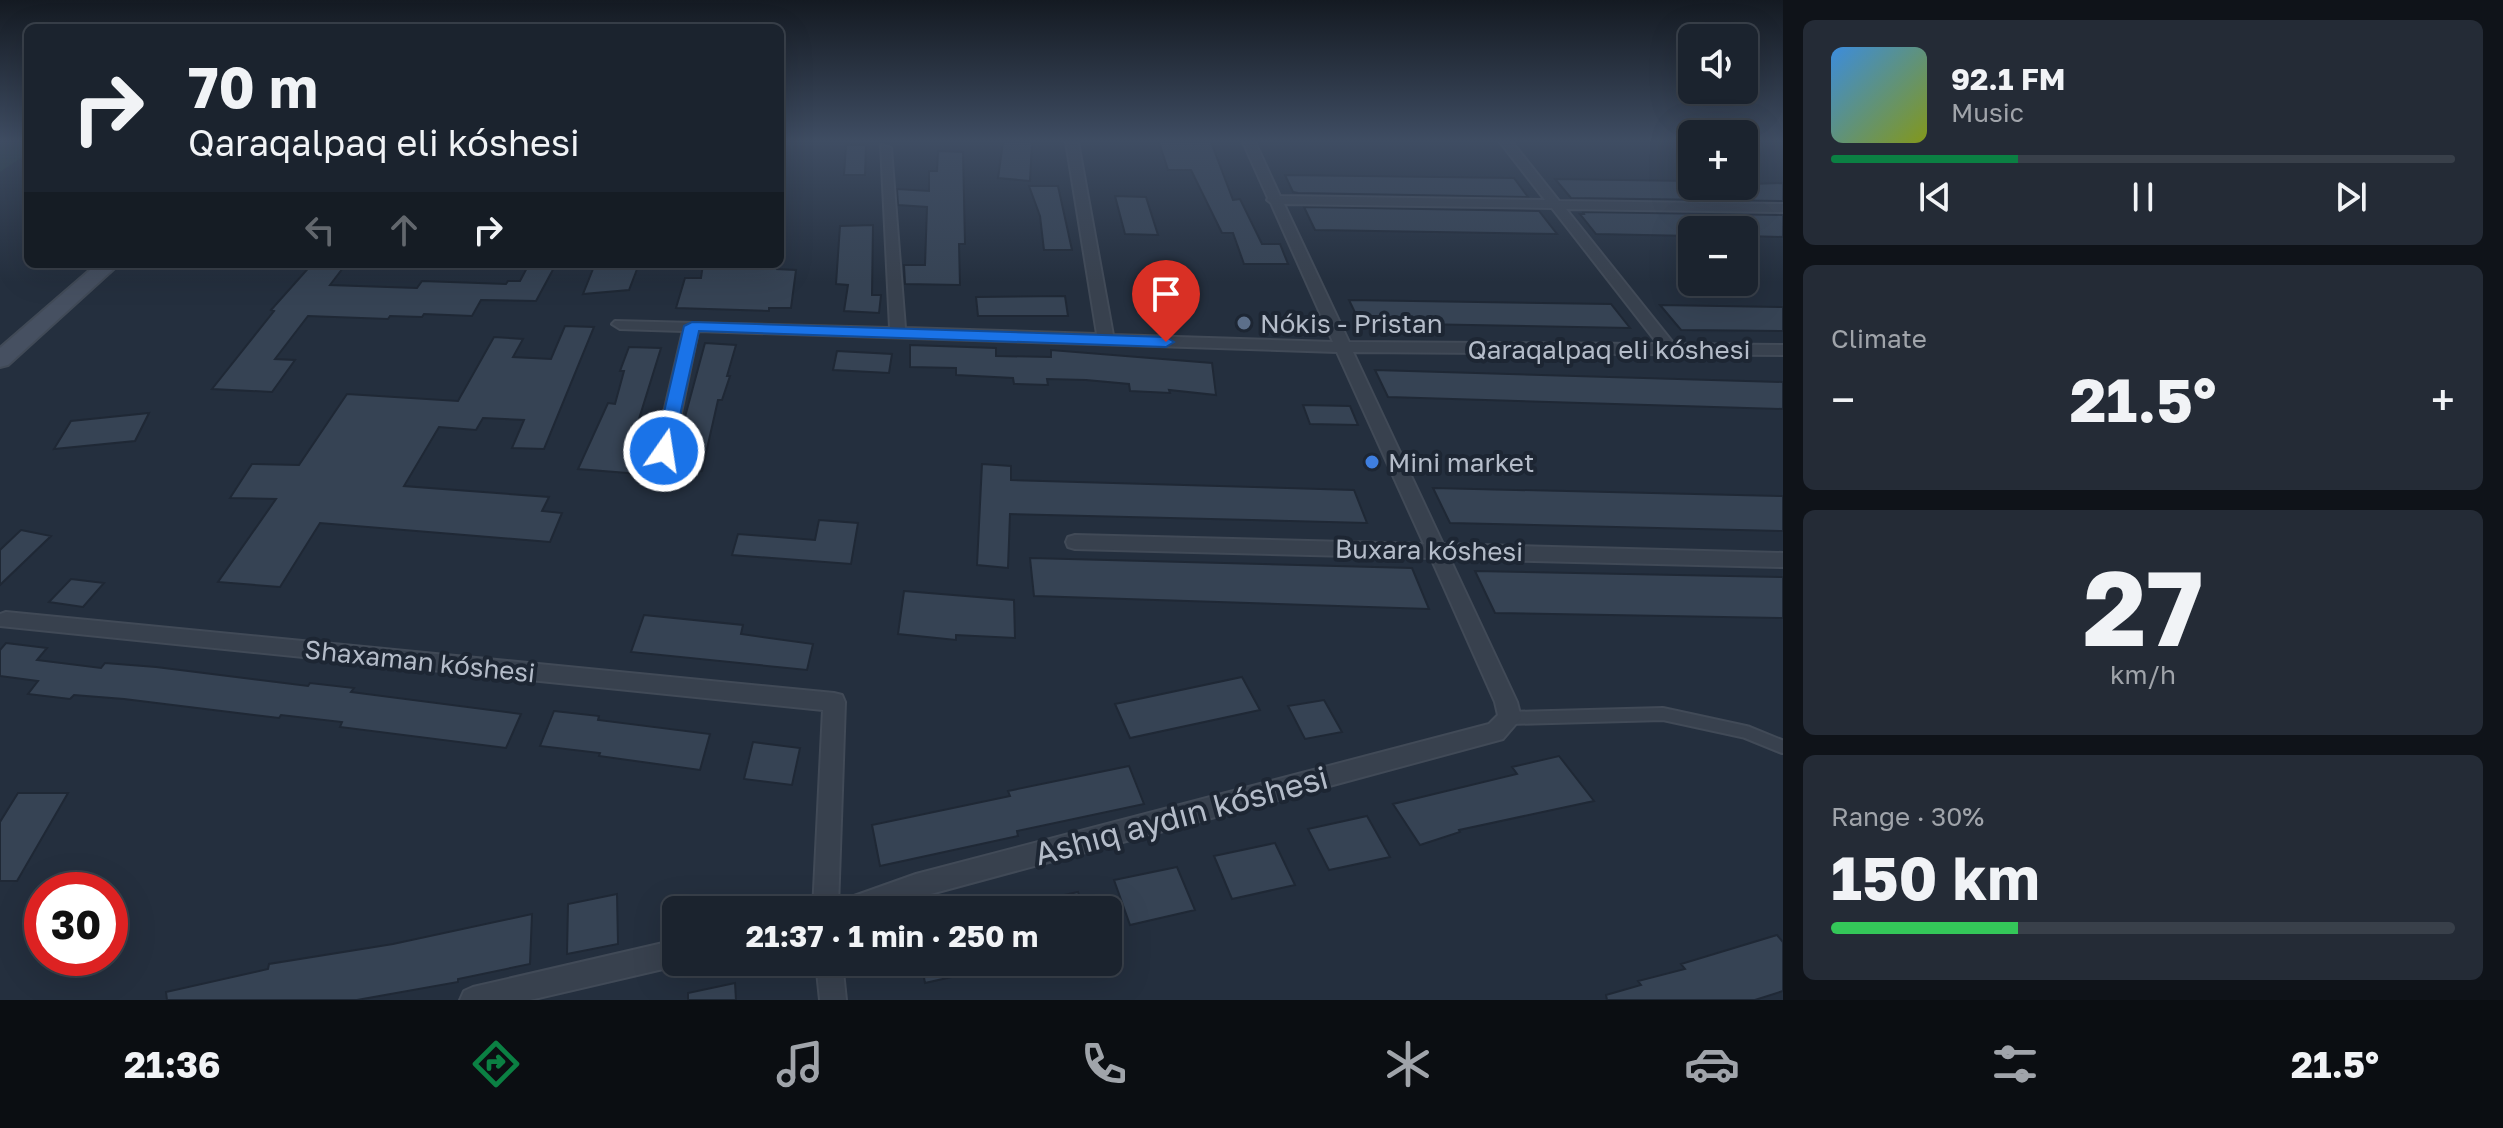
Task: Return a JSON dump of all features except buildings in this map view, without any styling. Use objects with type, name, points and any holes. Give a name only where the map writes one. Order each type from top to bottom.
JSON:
[{"type":"street","points":[[888,189],[898,333]]},
{"type":"street","points":[[1080,189],[1106,340]]},
{"type":"street","points":[[1268,189],[1345,347],[1506,702],[1510,718]]},
{"type":"street","points":[[1542,189],[1669,348]]},
{"type":"street","points":[[1273,200],[1783,208]]},
{"type":"street","points":[[0,360],[104,268]]},
{"type":"street","name":"Qaraqalpaq eli kóshesi","points":[[620,324],[1345,347],[1783,350]]},
{"type":"street","points":[[664,451],[692,326]]},
{"type":"street","name":"Buxara kóshesi","points":[[1075,542],[1783,560]]},
{"type":"street","name":"Shaxaman kóshesi","points":[[6,620],[834,702],[826,896]]},
{"type":"street","name":"Ashıq aydın kóshesi","points":[[888,896],[1495,732],[1510,718]]},
{"type":"street","points":[[473,1000],[662,956]]},
{"type":"street","points":[[830,976],[833,1000]]},
{"type":"lane","points":[[1510,718],[1663,714],[1746,732],[1783,747]]},
{"type":"place","name":"Nókis - Pristan","points":[[1244,323]]},
{"type":"place","name":"Mini market","points":[[1372,462]]},
{"type":"route","points":[[664,451],[692,326],[1166,342]]}]
